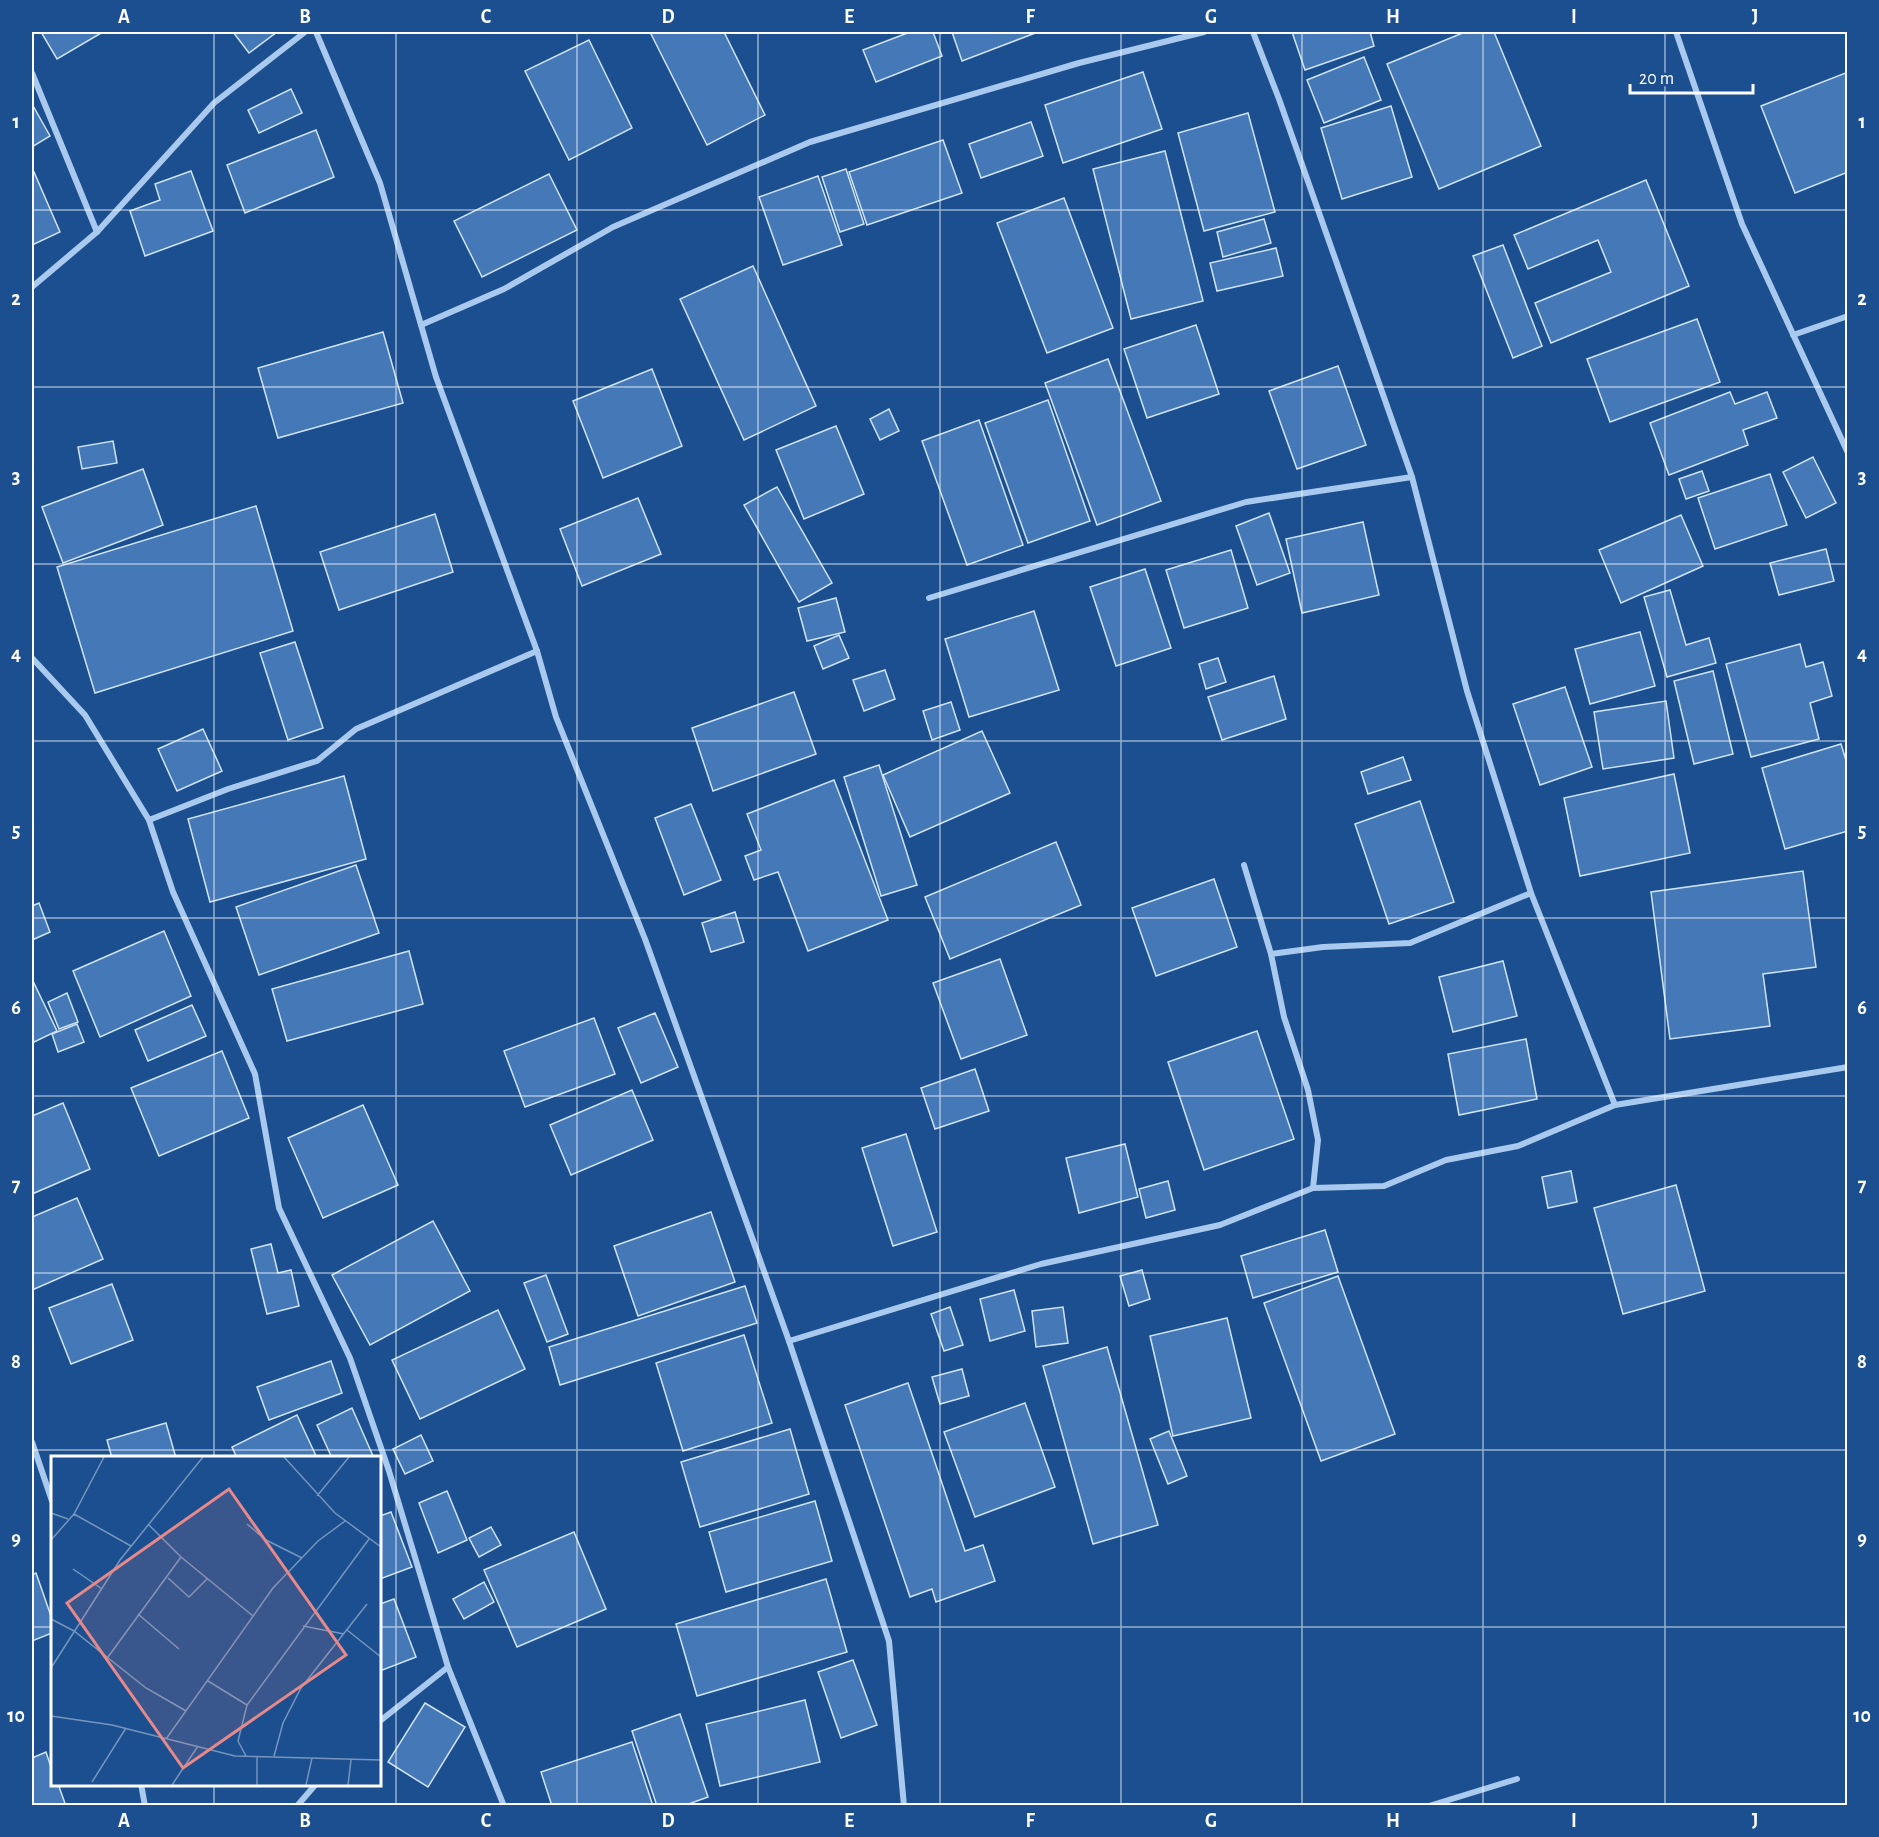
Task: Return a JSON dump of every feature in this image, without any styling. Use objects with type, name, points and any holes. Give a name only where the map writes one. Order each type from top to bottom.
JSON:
[{"type":"street","points":[[32,287],[97,232],[214,103],[304,32]]},
{"type":"street","points":[[316,32],[380,183],[436,377],[537,651],[556,717],[645,939],[789,1341],[889,1641],[904,1806]]},
{"type":"street","points":[[421,325],[504,289],[614,227],[810,142],[1079,63],[1204,32]]},
{"type":"street","points":[[1252,32],[1279,99],[1412,477],[1467,691],[1531,893],[1615,1106]]},
{"type":"street","points":[[1676,32],[1742,224],[1848,453]]},
{"type":"street","points":[[32,73],[97,232]]},
{"type":"street","points":[[1793,334],[1848,316]]},
{"type":"street","points":[[929,598],[1246,502],[1412,477]]},
{"type":"street","points":[[149,820],[228,789],[317,761],[356,729],[537,651]]},
{"type":"street","points":[[32,658],[85,715],[149,820],[173,891],[255,1074],[279,1208],[350,1358],[389,1471],[448,1668],[504,1806]]},
{"type":"street","points":[[1244,865],[1271,954],[1284,1017],[1308,1090],[1318,1140],[1313,1188]]},
{"type":"street","points":[[1271,954],[1323,947],[1410,943],[1531,893]]},
{"type":"street","points":[[789,1341],[1041,1264],[1220,1225],[1313,1188],[1384,1186],[1446,1160],[1518,1146],[1615,1106],[1848,1067]]},
{"type":"street","points":[[32,1442],[51,1498]]},
{"type":"street","points":[[381,1720],[448,1668]]},
{"type":"street","points":[[1429,1806],[1517,1779]]},
{"type":"street","points":[[141,1786],[145,1806]]},
{"type":"street","points":[[297,1806],[315,1786]]},
{"type":"building","points":[[41,32],[103,32],[57,59]]},
{"type":"building","points":[[233,32],[277,32],[249,53]]},
{"type":"building","points":[[650,32],[724,32],[765,115],[707,145]]},
{"type":"building","points":[[910,32],[933,32],[942,56],[876,82],[863,50]]},
{"type":"building","points":[[952,32],[1038,32],[962,61]]},
{"type":"building","points":[[1292,32],[1370,32],[1374,46],[1305,70]]},
{"type":"building","points":[[1465,32],[1494,32],[1541,146],[1439,189],[1387,64]]},
{"type":"building","points":[[589,40],[632,128],[569,160],[525,71]]},
{"type":"building","points":[[1364,57],[1381,100],[1324,123],[1307,80]]},
{"type":"building","points":[[1143,72],[1162,129],[1063,163],[1045,105]]},
{"type":"building","points":[[1848,72],[1848,172],[1795,193],[1761,106]]},
{"type":"building","points":[[291,89],[302,113],[259,133],[248,110]]},
{"type":"building","points":[[32,104],[50,136],[32,147]]},
{"type":"building","points":[[1391,106],[1412,177],[1342,199],[1321,128]]},
{"type":"building","points":[[1248,113],[1275,212],[1204,231],[1178,133]]},
{"type":"building","points":[[1031,122],[1043,156],[981,178],[969,144]]},
{"type":"building","points":[[316,130],[334,177],[245,213],[227,165]]},
{"type":"building","points":[[943,140],[962,193],[867,225],[849,172]]},
{"type":"building","points":[[1165,151],[1203,301],[1131,319],[1093,169]]},
{"type":"building","points":[[846,169],[864,224],[840,232],[822,177]]},
{"type":"building","points":[[191,171],[213,231],[145,256],[130,211],[160,200],[155,184]]},
{"type":"building","points":[[34,172],[60,232],[32,245],[32,173]]},
{"type":"building","points":[[549,174],[577,230],[482,277],[454,221]]},
{"type":"building","points":[[818,176],[842,245],[783,265],[759,197]]},
{"type":"building","points":[[1646,180],[1689,286],[1551,343],[1535,303],[1611,272],[1598,240],[1528,269],[1514,235]]},
{"type":"building","points":[[1064,198],[1113,328],[1047,353],[997,223]]},
{"type":"building","points":[[1264,219],[1271,243],[1223,257],[1217,232]]},
{"type":"building","points":[[1503,245],[1542,346],[1513,358],[1473,256]]},
{"type":"building","points":[[1276,248],[1283,276],[1217,291],[1210,263]]},
{"type":"building","points":[[753,266],[816,406],[744,440],[680,299]]},
{"type":"building","points":[[1697,319],[1720,382],[1610,422],[1587,359]]},
{"type":"building","points":[[1196,325],[1219,394],[1147,418],[1124,349]]},
{"type":"building","points":[[383,332],[403,403],[278,438],[258,368]]},
{"type":"building","points":[[1108,359],[1161,501],[1097,525],[1045,383]]},
{"type":"building","points":[[1338,366],[1366,445],[1297,469],[1269,391]]},
{"type":"building","points":[[652,369],[682,446],[603,478],[573,401]]},
{"type":"building","points":[[1730,392],[1735,404],[1767,392],[1777,418],[1743,430],[1748,445],[1669,475],[1650,423]]},
{"type":"building","points":[[1048,400],[1090,521],[1028,543],[985,423]]},
{"type":"building","points":[[889,409],[899,431],[880,440],[870,419]]},
{"type":"building","points":[[979,420],[1023,545],[967,565],[922,441]]},
{"type":"building","points":[[836,426],[864,494],[804,519],[776,450]]},
{"type":"building","points":[[113,441],[117,463],[82,469],[78,447]]},
{"type":"building","points":[[1813,457],[1836,503],[1806,518],[1783,472]]},
{"type":"building","points":[[143,469],[163,525],[63,563],[42,507]]},
{"type":"building","points":[[1702,471],[1709,491],[1686,499],[1679,479]]},
{"type":"building","points":[[1770,474],[1787,525],[1715,549],[1698,498]]},
{"type":"building","points":[[777,487],[832,583],[799,602],[744,505]]},
{"type":"building","points":[[638,498],[661,554],[582,586],[560,529]]},
{"type":"building","points":[[256,506],[293,631],[95,693],[57,567]]},
{"type":"building","points":[[1269,513],[1290,573],[1257,585],[1236,526]]},
{"type":"building","points":[[435,514],[453,572],[339,610],[320,552]]},
{"type":"building","points":[[1681,515],[1703,566],[1621,603],[1599,550]]},
{"type":"building","points":[[1363,522],[1379,595],[1302,613],[1286,539]]},
{"type":"building","points":[[1826,549],[1834,581],[1779,595],[1770,563]]},
{"type":"building","points":[[1231,550],[1248,608],[1184,628],[1166,570]]},
{"type":"building","points":[[1145,569],[1171,648],[1116,666],[1090,587]]},
{"type":"building","points":[[1670,590],[1686,645],[1709,638],[1716,663],[1667,677],[1644,597]]},
{"type":"building","points":[[836,598],[845,632],[807,641],[798,608]]},
{"type":"building","points":[[1034,611],[1059,690],[969,717],[945,639]]},
{"type":"building","points":[[1640,632],[1655,686],[1590,704],[1575,649]]},
{"type":"building","points":[[839,635],[849,658],[823,669],[814,646]]},
{"type":"building","points":[[295,642],[323,728],[288,740],[260,653]]},
{"type":"building","points":[[1800,644],[1806,667],[1823,662],[1832,696],[1810,703],[1819,739],[1751,757],[1726,664]]},
{"type":"building","points":[[1218,658],[1226,682],[1206,689],[1199,664]]},
{"type":"building","points":[[885,670],[895,699],[864,711],[853,680]]},
{"type":"building","points":[[1713,671],[1733,754],[1694,764],[1674,681]]},
{"type":"building","points":[[1274,676],[1286,719],[1222,740],[1208,697]]},
{"type":"building","points":[[1565,687],[1592,767],[1540,785],[1513,704]]},
{"type":"building","points":[[794,692],[816,754],[713,791],[692,728]]},
{"type":"building","points":[[1666,701],[1674,758],[1603,769],[1594,712]]},
{"type":"building","points":[[951,702],[960,730],[932,740],[923,711]]},
{"type":"building","points":[[203,729],[222,771],[177,791],[158,749]]},
{"type":"building","points":[[982,731],[1010,793],[910,837],[883,775]]},
{"type":"building","points":[[1841,744],[1848,767],[1848,831],[1785,849],[1762,768]]},
{"type":"building","points":[[1403,757],[1411,780],[1368,794],[1361,772]]},
{"type":"building","points":[[879,765],[917,885],[881,896],[844,777]]},
{"type":"building","points":[[1674,774],[1690,853],[1580,876],[1564,798]]},
{"type":"building","points":[[344,776],[366,859],[210,902],[188,819]]},
{"type":"building","points":[[834,780],[888,920],[808,951],[778,872],[754,880],[745,856],[761,850],[747,814]]},
{"type":"building","points":[[1420,801],[1454,902],[1389,924],[1355,824]]},
{"type":"building","points":[[691,804],[721,880],[684,895],[655,818]]},
{"type":"building","points":[[1056,842],[1081,905],[950,959],[925,897]]},
{"type":"building","points":[[356,865],[379,933],[259,975],[236,907]]},
{"type":"building","points":[[1803,871],[1816,967],[1763,974],[1770,1026],[1670,1039],[1651,892]]},
{"type":"building","points":[[1214,879],[1237,947],[1156,976],[1132,908]]},
{"type":"building","points":[[39,903],[50,932],[32,940],[32,906]]},
{"type":"building","points":[[735,912],[744,942],[711,952],[702,923]]},
{"type":"building","points":[[164,931],[191,996],[100,1037],[73,971]]},
{"type":"building","points":[[409,951],[423,1004],[287,1041],[272,989]]},
{"type":"building","points":[[1000,959],[1027,1035],[961,1059],[933,983]]},
{"type":"building","points":[[1503,961],[1517,1016],[1453,1032],[1439,977]]},
{"type":"building","points":[[32,979],[57,1031],[32,1043]]},
{"type":"building","points":[[67,993],[78,1022],[59,1029],[48,1002]]},
{"type":"building","points":[[192,1005],[206,1036],[148,1061],[135,1030]]},
{"type":"building","points":[[655,1013],[678,1067],[641,1083],[618,1028]]},
{"type":"building","points":[[594,1018],[615,1074],[525,1107],[504,1051]]},
{"type":"building","points":[[77,1024],[84,1042],[58,1052],[52,1034]]},
{"type":"building","points":[[1257,1031],[1294,1139],[1204,1170],[1168,1062]]},
{"type":"building","points":[[1526,1039],[1537,1099],[1459,1115],[1448,1054]]},
{"type":"building","points":[[222,1051],[249,1118],[159,1156],[131,1088]]},
{"type":"building","points":[[975,1069],[989,1111],[935,1129],[921,1088]]},
{"type":"building","points":[[632,1090],[653,1140],[571,1175],[550,1125]]},
{"type":"building","points":[[63,1103],[90,1169],[32,1194],[32,1116]]},
{"type":"building","points":[[363,1105],[398,1185],[323,1218],[288,1138]]},
{"type":"building","points":[[906,1134],[937,1232],[893,1246],[862,1148]]},
{"type":"building","points":[[1125,1144],[1138,1197],[1079,1213],[1066,1158]]},
{"type":"building","points":[[1571,1171],[1577,1202],[1548,1208],[1542,1177]]},
{"type":"building","points":[[1168,1181],[1175,1210],[1146,1218],[1139,1189]]},
{"type":"building","points":[[1676,1185],[1705,1291],[1623,1314],[1594,1208]]},
{"type":"building","points":[[77,1198],[103,1259],[32,1290],[32,1217]]},
{"type":"building","points":[[711,1212],[735,1282],[638,1316],[614,1246]]},
{"type":"building","points":[[433,1221],[470,1291],[370,1345],[332,1275]]},
{"type":"building","points":[[1325,1230],[1338,1272],[1253,1298],[1241,1256]]},
{"type":"building","points":[[271,1244],[278,1273],[291,1270],[299,1306],[267,1314],[251,1249]]},
{"type":"building","points":[[1142,1270],[1150,1299],[1129,1306],[1120,1276]]},
{"type":"building","points":[[546,1275],[568,1334],[547,1342],[524,1283]]},
{"type":"building","points":[[1338,1276],[1395,1434],[1321,1461],[1264,1303]]},
{"type":"building","points":[[112,1284],[133,1340],[71,1364],[49,1308]]},
{"type":"building","points":[[745,1286],[757,1323],[560,1385],[549,1347]]},
{"type":"building","points":[[1014,1290],[1025,1331],[990,1341],[980,1299]]},
{"type":"building","points":[[950,1307],[963,1345],[944,1351],[931,1314]]},
{"type":"building","points":[[1063,1307],[1068,1343],[1036,1347],[1032,1311]]},
{"type":"building","points":[[498,1310],[525,1369],[420,1419],[392,1360]]},
{"type":"building","points":[[1227,1318],[1251,1418],[1173,1436],[1150,1336]]},
{"type":"building","points":[[744,1335],[772,1423],[683,1451],[656,1363]]},
{"type":"building","points":[[1107,1347],[1158,1525],[1093,1544],[1043,1366]]},
{"type":"building","points":[[331,1361],[342,1393],[269,1420],[257,1387]]},
{"type":"building","points":[[962,1369],[969,1396],[940,1404],[932,1377]]},
{"type":"building","points":[[908,1383],[965,1551],[983,1545],[995,1581],[936,1602],[932,1589],[910,1597],[845,1405]]},
{"type":"building","points":[[1025,1403],[1055,1487],[975,1517],[944,1432]]},
{"type":"building","points":[[352,1408],[373,1456],[331,1456],[317,1425]]},
{"type":"building","points":[[297,1415],[316,1456],[236,1456],[232,1447]]},
{"type":"building","points":[[166,1423],[175,1456],[111,1456],[107,1440]]},
{"type":"building","points":[[790,1429],[809,1494],[700,1527],[681,1462]]},
{"type":"building","points":[[1169,1431],[1187,1476],[1168,1484],[1150,1439]]},
{"type":"building","points":[[421,1435],[433,1461],[405,1474],[393,1449]]},
{"type":"building","points":[[447,1491],[467,1540],[438,1553],[419,1503]]},
{"type":"building","points":[[815,1501],[832,1561],[726,1592],[709,1532]]},
{"type":"building","points":[[391,1512],[412,1567],[381,1579],[381,1516]]},
{"type":"building","points":[[491,1527],[501,1545],[479,1557],[469,1538]]},
{"type":"building","points":[[574,1532],[606,1609],[517,1647],[484,1570]]},
{"type":"building","points":[[36,1573],[51,1616],[51,1633],[32,1641],[32,1575]]},
{"type":"building","points":[[826,1579],[847,1652],[697,1696],[676,1624]]},
{"type":"building","points":[[484,1582],[494,1602],[464,1619],[453,1599]]},
{"type":"building","points":[[394,1599],[416,1657],[381,1671],[381,1604]]},
{"type":"building","points":[[853,1660],[877,1725],[841,1738],[818,1672]]},
{"type":"building","points":[[805,1700],[820,1762],[720,1786],[706,1724]]},
{"type":"building","points":[[425,1703],[465,1727],[428,1787],[388,1762]]},
{"type":"building","points":[[680,1714],[708,1797],[683,1806],[657,1806],[632,1731]]},
{"type":"building","points":[[632,1742],[653,1806],[552,1806],[541,1772]]},
{"type":"building","points":[[46,1752],[51,1767],[51,1786],[59,1786],[66,1806],[32,1806],[32,1758]]}]
